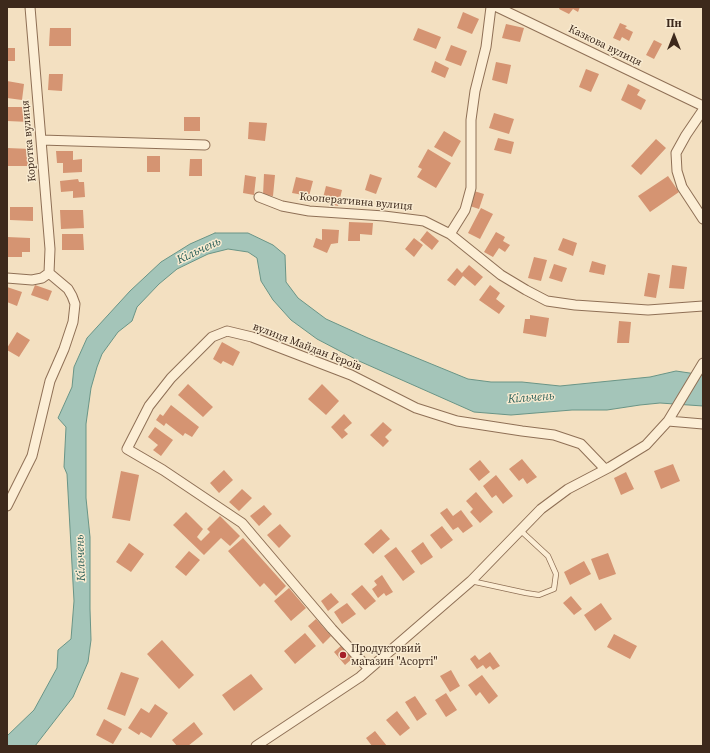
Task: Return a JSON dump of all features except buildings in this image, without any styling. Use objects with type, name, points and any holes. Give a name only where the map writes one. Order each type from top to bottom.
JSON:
[{"type":"street","name":"Коротка вулиця","points":[[30,7],[50,249],[49,273]]},
{"type":"street","points":[[450,234],[465,210],[471,188],[471,120],[475,91],[486,47],[491,7]]},
{"type":"street","name":"Казкова вулиця","points":[[497,7],[703,106]]},
{"type":"street","points":[[703,110],[676,153],[677,171],[682,187],[703,219]]},
{"type":"street","points":[[41,140],[205,145]]},
{"type":"street","name":"Кооперативна вулиця","points":[[259,197],[282,206],[309,211],[384,216],[424,221],[450,234],[501,275],[526,290],[547,300],[575,305],[648,310],[703,306]]},
{"type":"street","points":[[7,278],[32,280],[42,278],[49,273],[68,289],[75,304],[73,322],[64,349],[50,381],[32,456],[7,506]]},
{"type":"street","name":"вулиця Майдан Героїв","points":[[369,669],[332,629],[242,523],[163,470],[127,449],[149,406],[171,378],[212,336],[227,331],[252,336],[351,375],[416,408],[457,421],[522,431],[554,434],[581,444],[605,469]]},
{"type":"street","points":[[256,746],[360,677],[471,581],[541,509],[568,489],[646,445],[668,421],[703,363]]},
{"type":"street","points":[[668,421],[703,424]]},
{"type":"lane","points":[[471,581],[526,594],[539,595],[554,589],[556,574],[548,556],[520,530]]},
{"type":"water","name":"Кільчень","points":[[215,233],[248,233],[273,245],[285,255],[286,282],[298,298],[326,319],[468,379],[491,382],[522,382],[560,386],[650,377],[676,371],[703,375],[703,406],[660,403],[607,410],[572,410],[511,415],[474,412],[359,361],[317,339],[291,320],[273,300],[261,281],[257,258],[248,252],[228,249],[208,254],[177,269],[159,284],[137,307],[132,321],[118,332],[102,354],[91,388],[86,424],[86,498],[90,537],[91,640],[88,662],[73,697],[35,746],[7,746],[7,736],[34,710],[57,668],[58,650],[71,639],[74,601],[67,474],[64,467],[66,427],[58,418],[72,387],[74,367],[87,338],[130,291],[161,262],[190,244]]},
{"type":"place","name":"Продуктовий магазин \"Асорті\"","points":[[343,655]]}]
